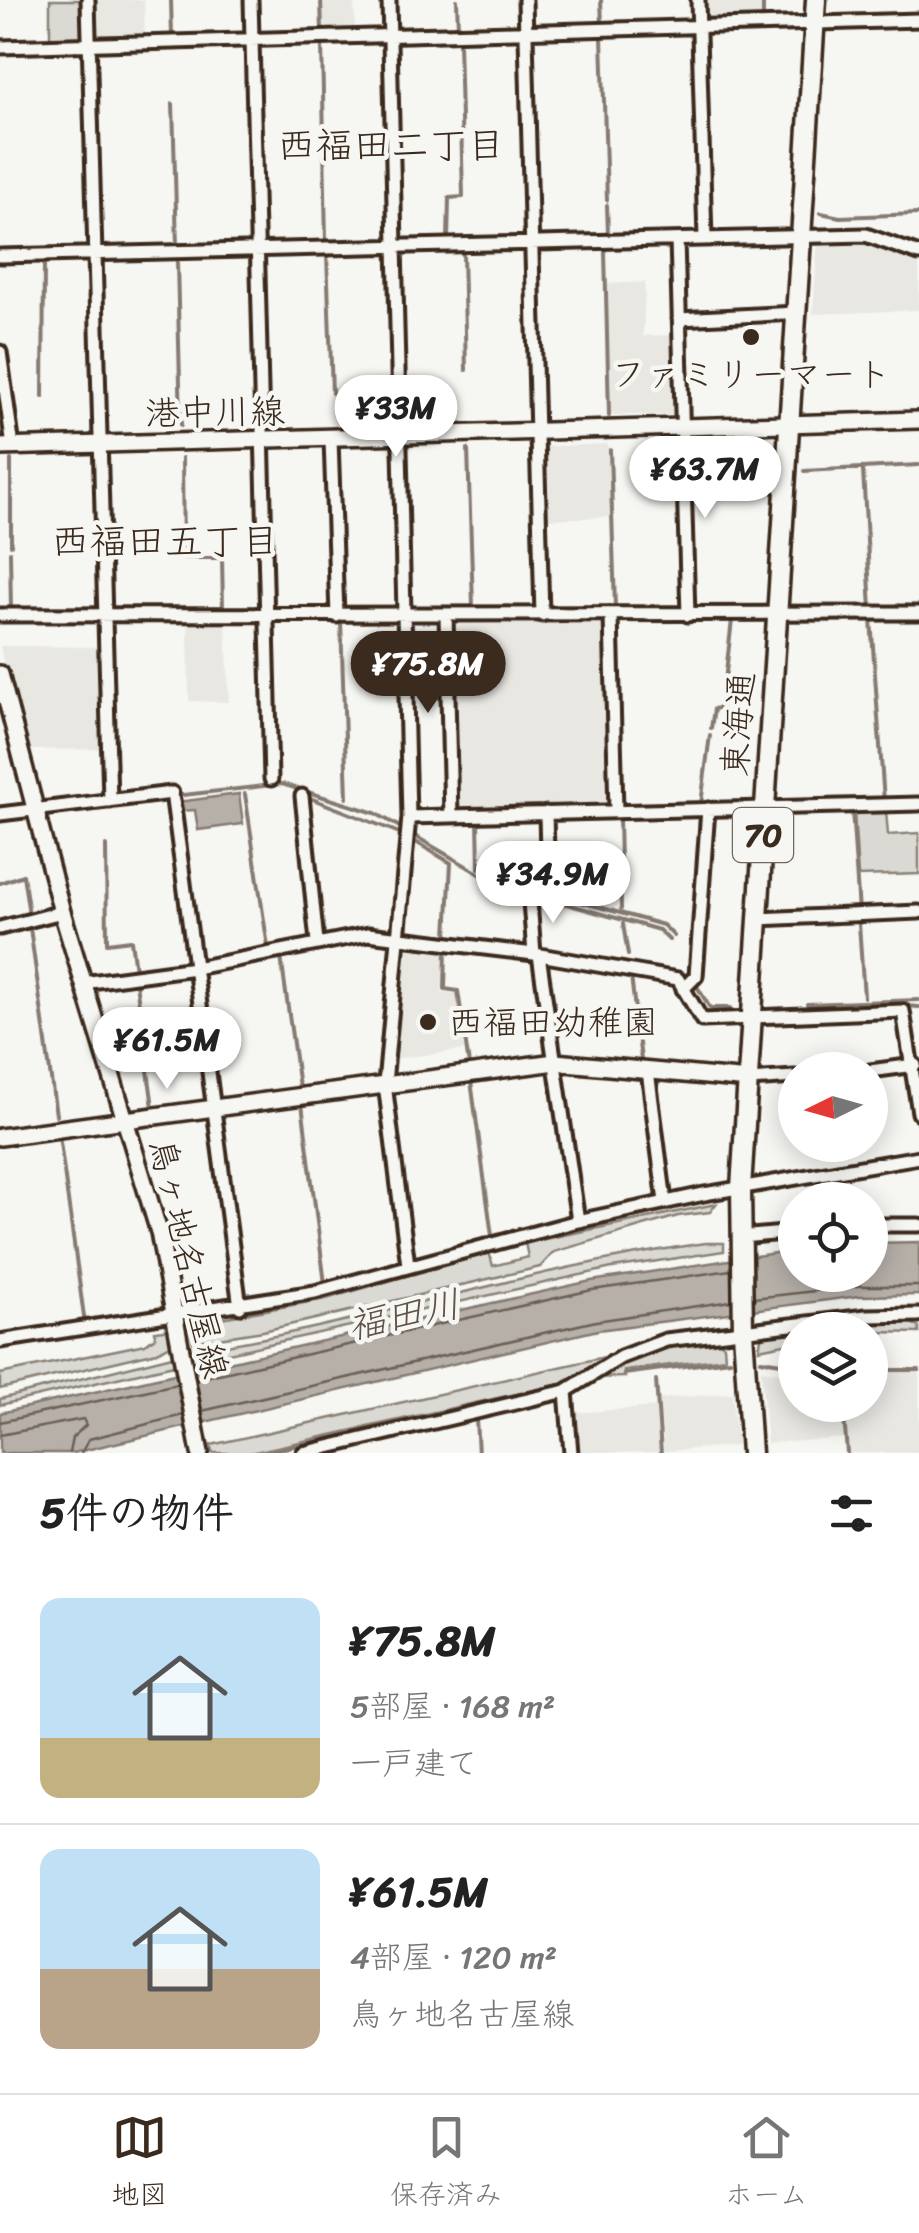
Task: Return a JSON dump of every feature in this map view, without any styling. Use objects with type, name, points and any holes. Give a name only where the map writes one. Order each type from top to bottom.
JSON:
[{"type":"main road","name":"東海通","points":[[751,1453],[743,1331],[742,1188],[816,0]]},
{"type":"main road","name":"港中川線","points":[[6,447],[919,420]]},
{"type":"main road","name":"鳥ヶ地名古屋線","points":[[0,674],[62,912],[159,1232],[200,1446]]},
{"type":"main road","points":[[0,1138],[555,1062],[749,1080]]},
{"type":"street","points":[[88,0],[110,800]]},
{"type":"street","points":[[251,0],[271,779]]},
{"type":"street","points":[[388,0],[410,816],[385,1084],[408,1265]]},
{"type":"street","points":[[526,0],[542,615]]},
{"type":"street","points":[[698,0],[705,239]]},
{"type":"street","points":[[0,47],[919,20]]},
{"type":"street","points":[[0,256],[873,235],[919,254]]},
{"type":"street","points":[[677,240],[688,615]]},
{"type":"street","points":[[679,319],[797,313]]},
{"type":"street","points":[[0,352],[6,447]]},
{"type":"street","points":[[331,439],[337,616]]},
{"type":"street","points":[[0,615],[919,613]]},
{"type":"street","points":[[446,615],[451,816]]},
{"type":"street","points":[[611,616],[616,811]]},
{"type":"street","points":[[0,822],[110,800],[172,796],[240,1307]]},
{"type":"street","points":[[302,796],[317,942]]},
{"type":"street","points":[[410,816],[919,804]]},
{"type":"street","points":[[683,989],[696,976],[708,808]]},
{"type":"street","points":[[546,813],[548,892]]},
{"type":"street","points":[[0,814],[36,816]]},
{"type":"street","points":[[530,900],[578,1221]]},
{"type":"street","points":[[0,928],[62,912]]},
{"type":"street","points":[[758,918],[919,912]]},
{"type":"street","points":[[83,983],[195,968],[349,936],[398,936],[678,979],[702,1020],[903,1012],[915,1065],[919,1114]]},
{"type":"street","points":[[888,1069],[915,1065]]},
{"type":"street","points":[[648,1071],[665,1202]]},
{"type":"street","points":[[749,1080],[778,1078]]},
{"type":"street","points":[[0,1341],[177,1317],[316,1292],[578,1221],[919,1157]]},
{"type":"street","points":[[888,1225],[919,1224]]},
{"type":"street","points":[[741,1240],[778,1235]]},
{"type":"street","points":[[302,1453],[566,1392],[621,1357],[666,1340],[866,1316],[919,1315]]},
{"type":"street","points":[[566,1392],[571,1453]]},
{"type":"street","points":[[384,1436],[386,1453]]},
{"type":"shaded area","points":[[50,0],[84,0],[83,40],[50,42]]},
{"type":"shaded area","points":[[93,0],[144,0],[145,37],[97,38]]},
{"type":"shaded area","points":[[322,0],[354,0],[355,32],[322,32]]},
{"type":"shaded area","points":[[703,0],[761,0],[762,22],[704,23]]},
{"type":"shaded area","points":[[866,238],[908,253],[909,261],[919,265],[919,310],[813,314],[818,239]]},
{"type":"shaded area","points":[[645,282],[643,336],[676,335],[678,415],[610,415],[607,284]]},
{"type":"shaded area","points":[[608,444],[611,517],[542,519],[540,447]]},
{"type":"shaded area","points":[[188,619],[226,619],[229,702],[189,701]]},
{"type":"shaded area","points":[[450,621],[608,622],[613,807],[455,812]]},
{"type":"shaded area","points":[[0,646],[101,647],[104,749],[23,750]]},
{"type":"shaded area","points":[[854,811],[886,811],[888,835],[919,833],[919,874],[858,876]]},
{"type":"shaded area","name":"西福田幼稚園","points":[[403,943],[444,945],[442,992],[458,994],[464,1050],[392,1059]]},
{"type":"shaded area","points":[[716,1204],[710,1212],[678,1216],[554,1252],[540,1267],[263,1331],[193,1342],[189,1324],[326,1299],[489,1252],[493,1266],[528,1257],[525,1243]]},
{"type":"shaded area","points":[[724,1243],[724,1251],[612,1268],[197,1360],[195,1350],[324,1326],[578,1266]]},
{"type":"shaded area","points":[[903,1319],[919,1327],[919,1333],[888,1332],[888,1320]]},
{"type":"shaded area","points":[[172,1329],[174,1343],[157,1352],[0,1389],[0,1374],[145,1344],[155,1337],[155,1331]]},
{"type":"shaded area","points":[[778,1331],[778,1345],[759,1349],[762,1333]]},
{"type":"shaded area","points":[[713,1338],[724,1345],[725,1358],[624,1371],[625,1377],[591,1378],[650,1352]]},
{"type":"shaded area","points":[[618,1354],[563,1388],[561,1384],[250,1453],[212,1453],[211,1445]]},
{"type":"shaded area","points":[[176,1355],[178,1364],[0,1405],[0,1399]]},
{"type":"shaded area","points":[[761,1370],[778,1372],[778,1422],[843,1422],[844,1438],[767,1443]]},
{"type":"shaded area","points":[[888,1372],[919,1372],[919,1453],[848,1453],[846,1422],[888,1422]]},
{"type":"shaded area","points":[[732,1393],[737,1446],[664,1451],[660,1399]]},
{"type":"shaded area","points":[[656,1407],[659,1452],[575,1453],[572,1413]]},
{"type":"water","points":[[239,794],[243,824],[198,830],[195,810],[179,811],[177,802]]},
{"type":"water","points":[[919,1242],[919,1295],[859,1296],[598,1330],[73,1453],[0,1453],[0,1413],[591,1281],[778,1253],[778,1292],[888,1292],[888,1243]]},
{"type":"waterway","points":[[171,0],[172,36]]},
{"type":"waterway","points":[[321,0],[322,32]]},
{"type":"waterway","points":[[457,0],[458,29]]},
{"type":"waterway","points":[[601,0],[602,25]]},
{"type":"waterway","points":[[763,0],[763,20]]},
{"type":"waterway","points":[[602,37],[607,200]]},
{"type":"waterway","points":[[448,240],[449,198],[463,197],[459,41]]},
{"type":"waterway","points":[[322,44],[326,242]]},
{"type":"waterway","points":[[173,104],[177,246]]},
{"type":"waterway","points":[[607,205],[608,234]]},
{"type":"waterway","points":[[821,213],[840,217],[918,214]]},
{"type":"waterway","points":[[605,252],[609,416]]},
{"type":"waterway","points":[[264,256],[365,253]]},
{"type":"waterway","points":[[327,254],[332,393]]},
{"type":"waterway","points":[[463,255],[466,370]]},
{"type":"waterway","points":[[203,257],[253,256]]},
{"type":"waterway","points":[[177,262],[181,425]]},
{"type":"waterway","points":[[43,397],[44,263]]},
{"type":"waterway","points":[[468,449],[473,606]]},
{"type":"waterway","points":[[610,450],[615,607]]},
{"type":"waterway","points":[[182,458],[183,558],[222,558],[223,608]]},
{"type":"waterway","points":[[11,460],[11,545]]},
{"type":"waterway","points":[[804,471],[919,465]]},
{"type":"waterway","points":[[688,475],[769,471]]},
{"type":"waterway","points":[[863,471],[871,609]]},
{"type":"waterway","points":[[10,552],[11,610]]},
{"type":"waterway","points":[[871,619],[884,801]]},
{"type":"waterway","points":[[711,728],[714,709],[722,707],[732,620]]},
{"type":"waterway","points":[[341,622],[347,798]]},
{"type":"waterway","points":[[701,804],[710,735]]},
{"type":"waterway","points":[[174,796],[282,784],[375,813],[405,830]]},
{"type":"waterway","points":[[245,794],[268,947],[279,944]]},
{"type":"waterway","points":[[310,798],[402,834]]},
{"type":"waterway","points":[[852,810],[859,912]]},
{"type":"waterway","points":[[619,818],[621,909]]},
{"type":"waterway","points":[[478,821],[479,868],[543,891]]},
{"type":"waterway","points":[[413,835],[499,885],[659,930],[669,940]]},
{"type":"waterway","points":[[414,841],[451,863],[447,936]]},
{"type":"waterway","points":[[106,846],[107,943],[131,940],[135,970]]},
{"type":"waterway","points":[[0,883],[23,875],[29,914]]},
{"type":"waterway","points":[[552,894],[663,925],[674,936]]},
{"type":"waterway","points":[[623,924],[628,955]]},
{"type":"waterway","points":[[859,924],[864,997]]},
{"type":"waterway","points":[[30,928],[56,1115]]},
{"type":"waterway","points":[[446,946],[445,989],[458,991],[469,1065]]},
{"type":"waterway","points":[[281,957],[299,1087]]},
{"type":"waterway","points":[[631,976],[641,1060]]},
{"type":"waterway","points":[[136,983],[153,1107],[136,1109]]},
{"type":"waterway","points":[[698,988],[710,1008],[730,1008]]},
{"type":"waterway","points":[[807,1004],[919,1000]]},
{"type":"waterway","points":[[850,1008],[880,1006]]},
{"type":"waterway","points":[[905,1006],[919,1007]]},
{"type":"waterway","points":[[471,1081],[492,1236]]},
{"type":"waterway","points":[[302,1104],[325,1284]]},
{"type":"waterway","points":[[59,1135],[85,1324]]},
{"type":"waterway","points":[[759,1191],[774,1188]]},
{"type":"waterway","points":[[507,1246],[673,1208]]},
{"type":"waterway","name":"福田川","points":[[332,1294],[405,1275]]},
{"type":"waterway","points":[[295,1303],[318,1298]]},
{"type":"waterway","points":[[234,1314],[288,1304]]},
{"type":"waterway","points":[[195,1321],[215,1318]]},
{"type":"waterway","points":[[624,1374],[730,1360]]},
{"type":"waterway","points":[[761,1360],[778,1362]]},
{"type":"waterway","points":[[888,1370],[919,1370]]},
{"type":"waterway","points":[[656,1380],[661,1453]]},
{"type":"waterway","points":[[262,1453],[560,1386]]},
{"type":"waterway","points":[[476,1419],[478,1453]]},
{"type":"waterway","points":[[844,1422],[847,1453]]},
{"type":"place","name":"ファミリーマート","points":[[751,337]]},
{"type":"place","name":"西福田幼稚園","points":[[428,1022]]},
{"type":"district","name":"西福田二丁目","points":[[391,145]]},
{"type":"district","name":"西福田五丁目","points":[[165,541]]}]
